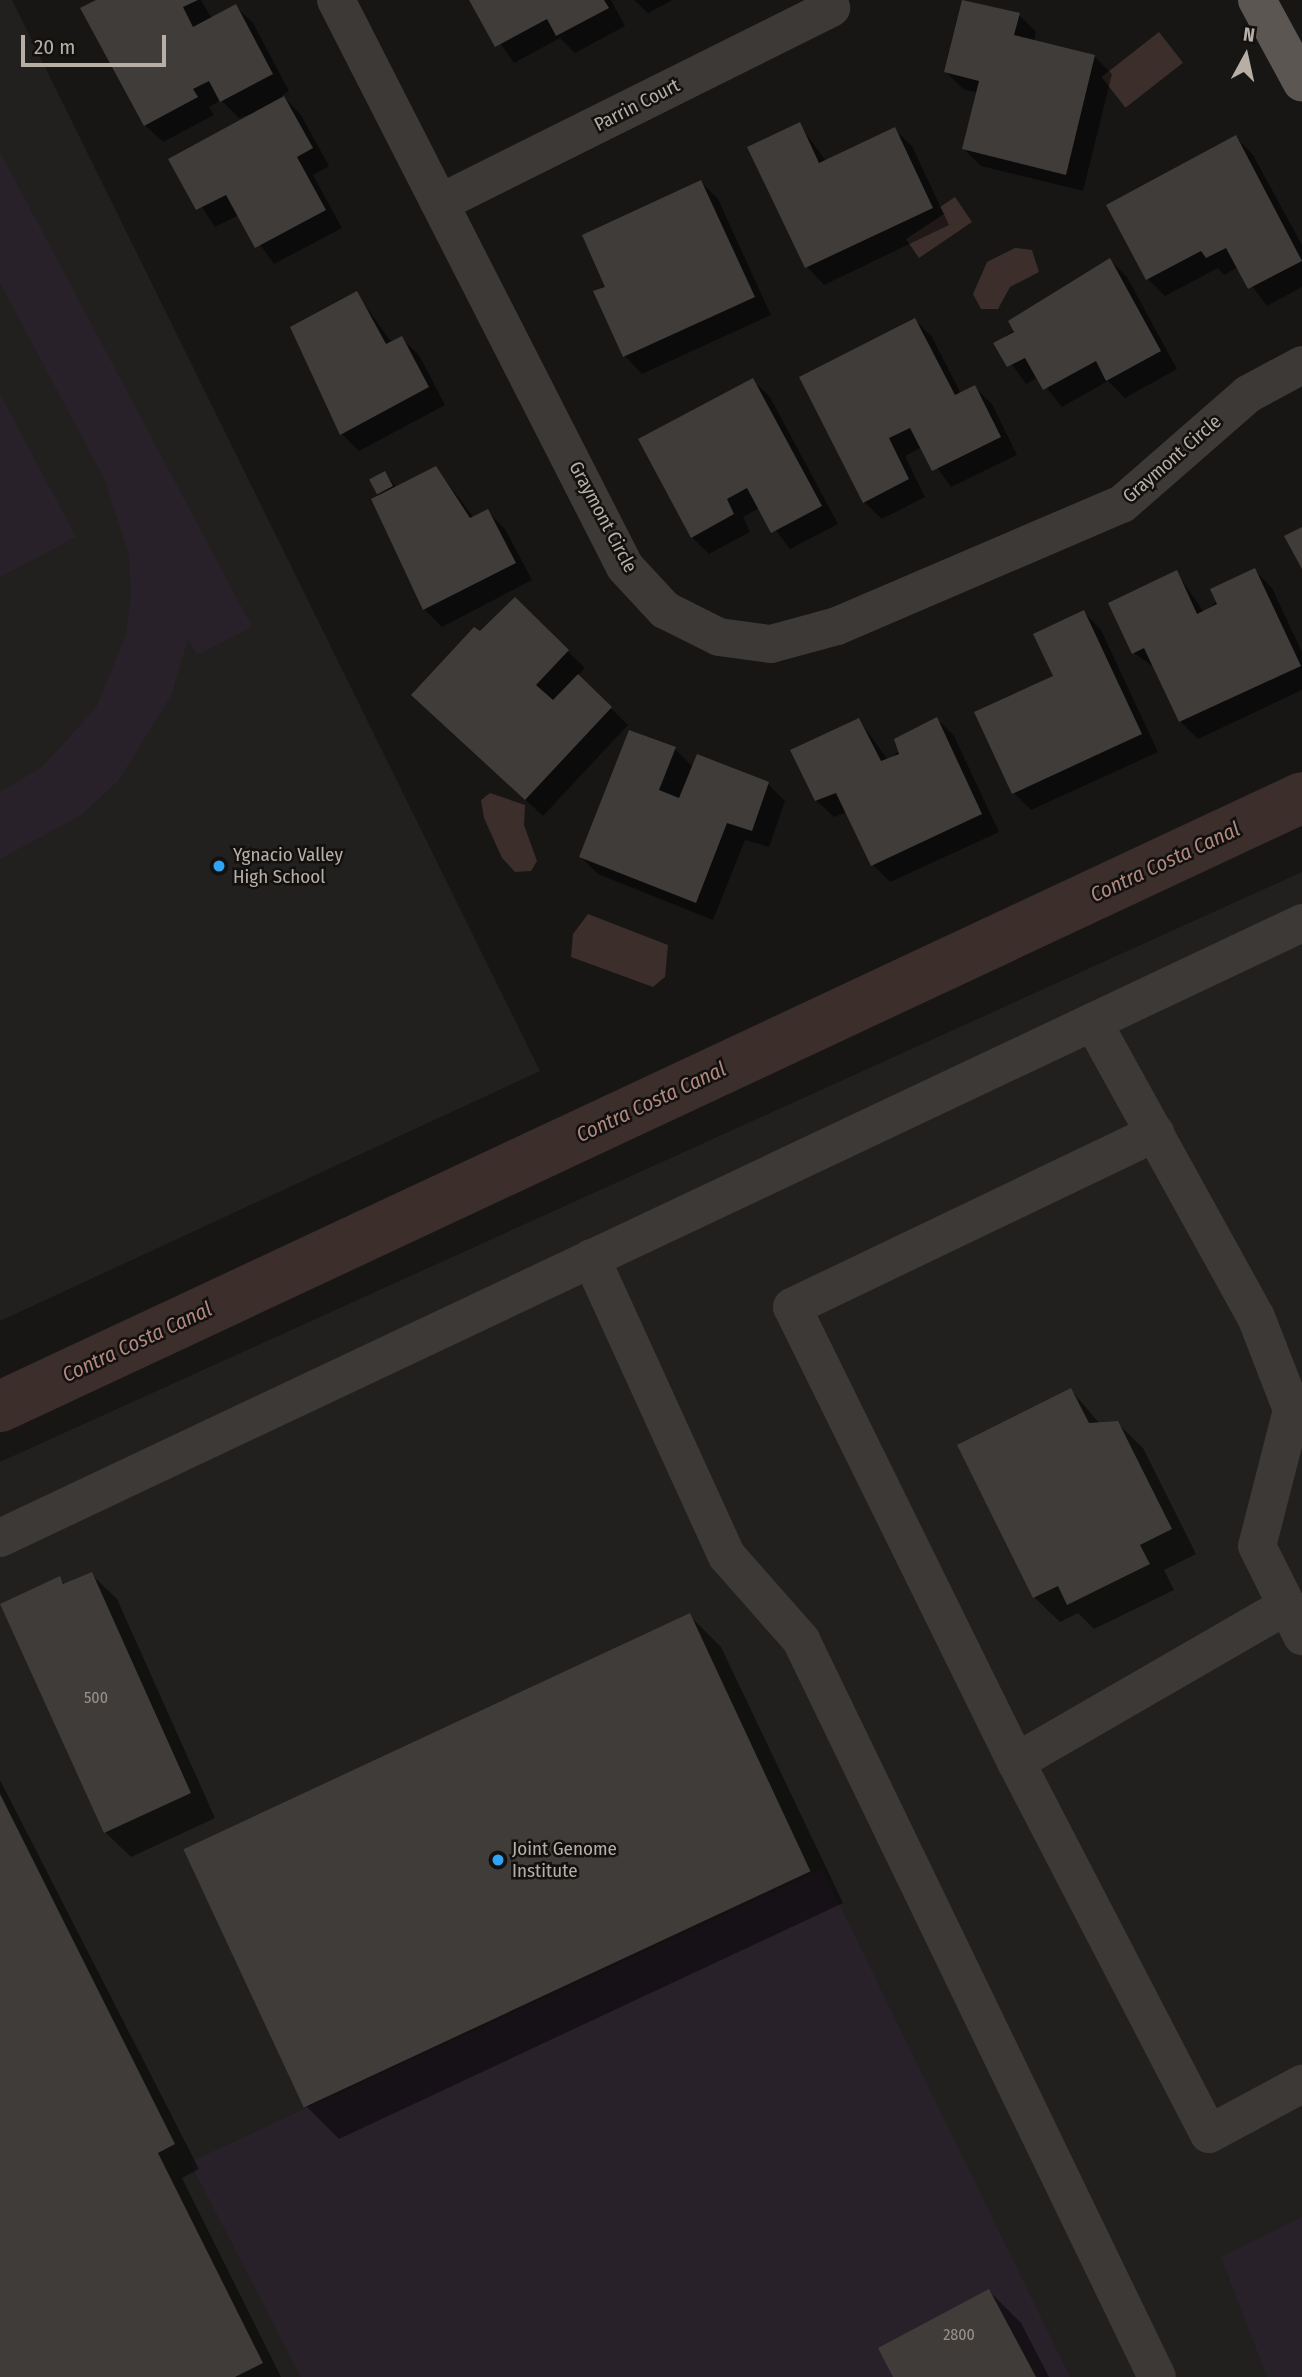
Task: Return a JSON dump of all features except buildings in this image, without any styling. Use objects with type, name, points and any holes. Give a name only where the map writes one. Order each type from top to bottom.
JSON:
[{"type":"main road","points":[[1257,0],[1302,83]]},
{"type":"street","name":"Graymont Circle","points":[[336,0],[442,202],[625,567],[665,610],[719,637],[771,644],[837,626],[1122,504],[1248,394],[1302,365]]},
{"type":"street","name":"Parrin Court","points":[[442,202],[831,8]]},
{"type":"street","points":[[0,1538],[1302,923]]},
{"type":"street","points":[[1016,1762],[1294,1621],[1257,1546],[1292,1410],[1256,1317],[1093,1022]]},
{"type":"street","points":[[1155,1133],[792,1307],[1016,1762],[1209,2134],[1302,2084]]},
{"type":"street","points":[[590,1258],[727,1556],[802,1640],[1157,2377]]},
{"type":"shaded area","name":"Ygnacio Valley High School","points":[[0,0],[12,0],[540,1071],[0,1321]]},
{"type":"shaded area","points":[[1159,32],[1183,63],[1125,108],[1101,77]]},
{"type":"shaded area","points":[[0,152],[252,627],[197,655],[188,639],[171,696],[118,781],[81,815],[0,859],[0,792],[42,767],[96,708],[126,635],[131,595],[129,555],[105,480],[0,283]]},
{"type":"shaded area","points":[[955,197],[972,222],[919,258],[906,239],[944,214],[940,207]]},
{"type":"shaded area","points":[[1015,248],[1032,250],[1039,272],[1010,287],[998,309],[981,309],[973,294],[987,262]]},
{"type":"shaded area","points":[[0,394],[76,537],[0,577]]},
{"type":"shaded area","points":[[490,793],[525,805],[524,825],[537,861],[531,871],[515,872],[502,858],[484,818],[481,800]]},
{"type":"shaded area","points":[[1302,872],[1302,2377],[0,2377],[0,1462]]},
{"type":"shaded area","points":[[588,914],[668,945],[665,977],[653,987],[571,957],[573,934]]},
{"type":"shaded area","points":[[822,1869],[1070,2377],[301,2377],[190,2162]]},
{"type":"shaded area","points":[[1302,2217],[1302,2377],[1267,2377],[1221,2257]]},
{"type":"waterway","name":"Contra Costa Canal","points":[[0,1406],[1302,797]]},
{"type":"place","name":"Ygnacio Valley High School","points":[[219,866]]},
{"type":"place","name":"Joint Genome Institute","points":[[498,1860]]}]
